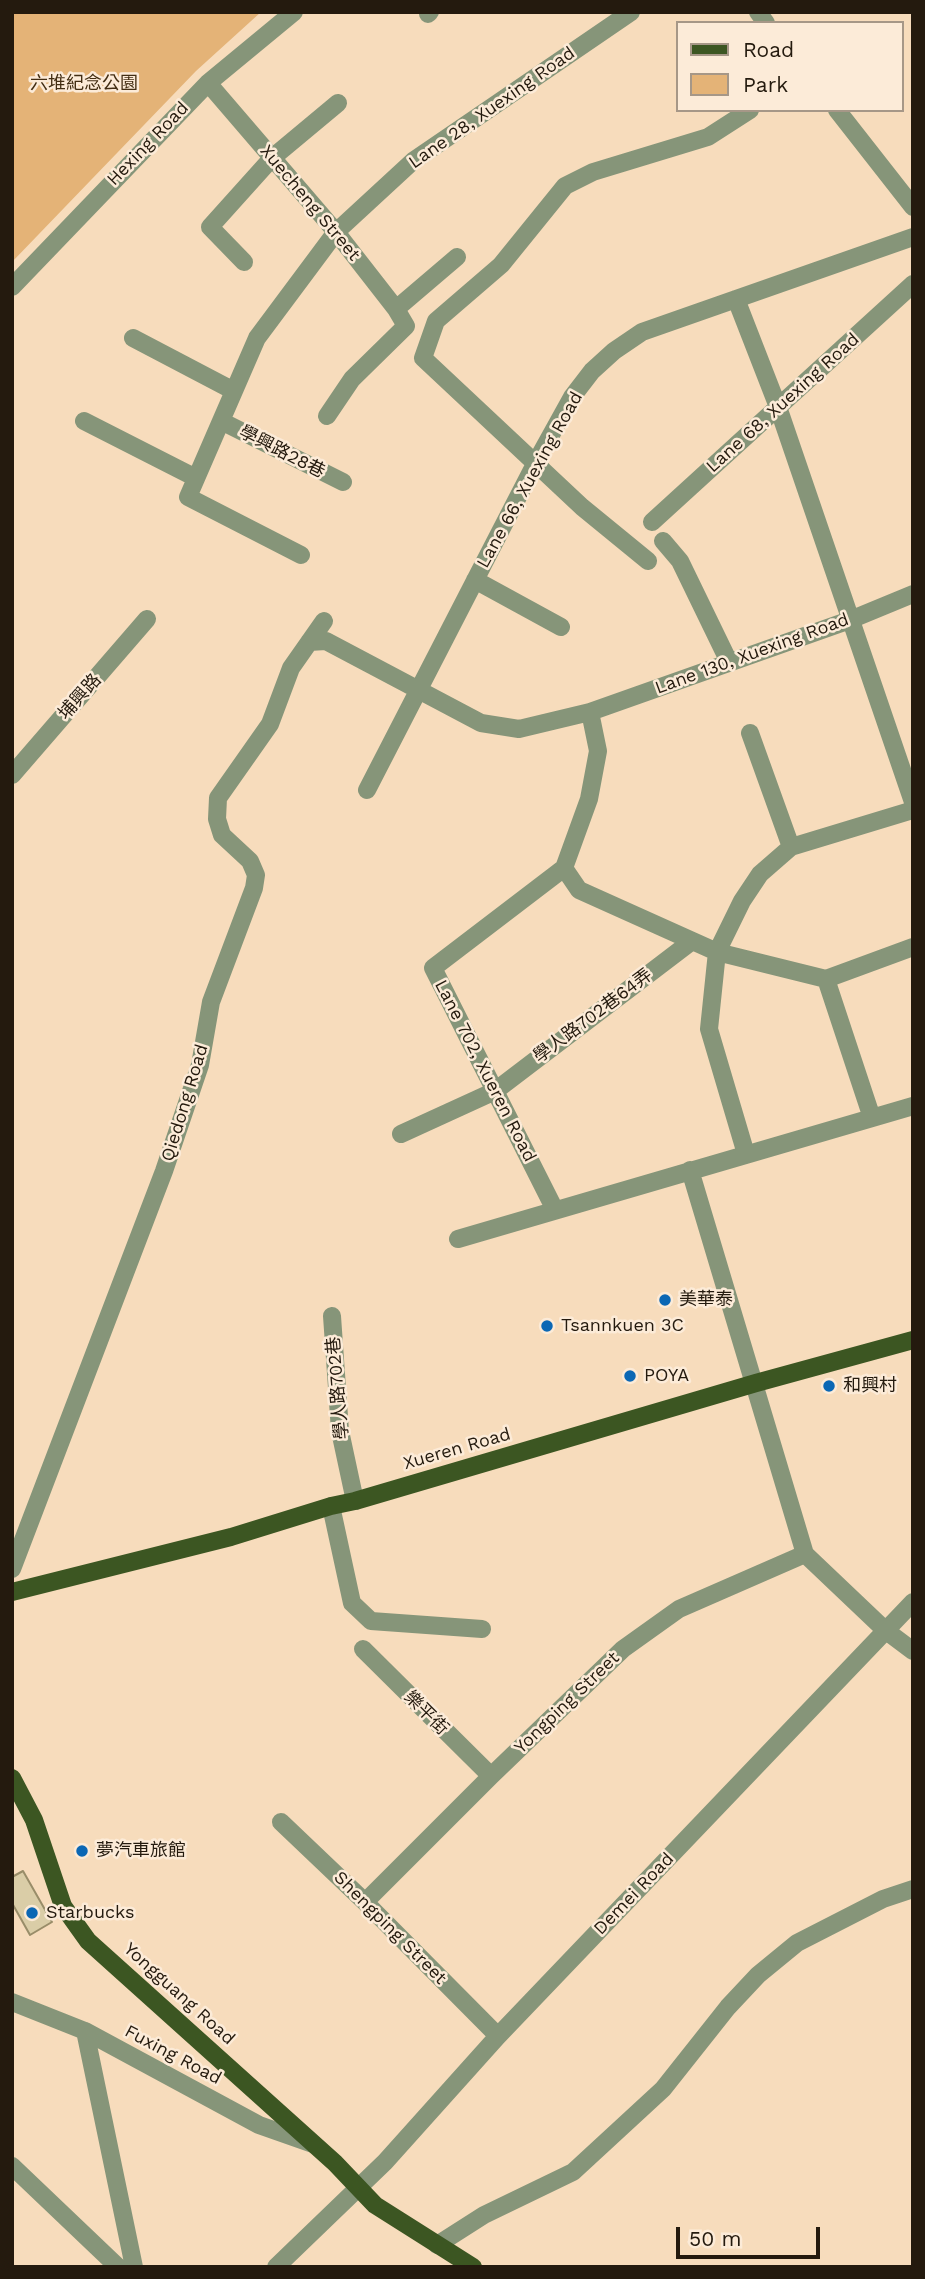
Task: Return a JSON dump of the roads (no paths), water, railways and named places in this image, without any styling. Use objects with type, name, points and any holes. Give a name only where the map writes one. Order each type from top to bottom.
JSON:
[{"type":"main road","name":"Xueren Road","points":[[12,1592],[231,1537],[755,1383],[913,1340]]},
{"type":"main road","name":"Yongguang Road","points":[[12,1779],[34,1820],[63,1906],[88,1941],[313,2144],[358,2189]]},
{"type":"main road","points":[[358,2189],[375,2205],[473,2267]]},
{"type":"street","name":"Hexing Road","points":[[12,287],[208,83],[294,12]]},
{"type":"street","name":"Lane 28, Xuexing Road","points":[[196,478],[257,338],[336,232],[413,161],[631,12]]},
{"type":"street","name":"Xuecheng Street","points":[[208,83],[336,232],[396,309],[406,326],[352,379],[327,416]]},
{"type":"street","points":[[244,262],[210,227],[272,158],[338,103]]},
{"type":"street","points":[[648,561],[582,507],[423,358],[436,321],[501,265],[565,187],[603,169],[708,137],[747,112]]},
{"type":"street","points":[[839,112],[905,184],[913,207]]},
{"type":"street","name":"Lane 66, Xuexing Road","points":[[367,790],[536,462],[572,397],[592,371],[642,331],[913,237]]},
{"type":"street","points":[[396,309],[457,257]]},
{"type":"street","name":"Lane 68, Xuexing Road","points":[[652,522],[913,284]]},
{"type":"street","points":[[736,299],[778,407],[913,802]]},
{"type":"street","points":[[133,338],[234,391]]},
{"type":"street","points":[[84,421],[196,478],[188,496],[302,555]]},
{"type":"street","name":"學興路28巷","points":[[221,421],[343,482]]},
{"type":"street","points":[[663,541],[680,561],[729,662]]},
{"type":"street","points":[[475,580],[561,627]]},
{"type":"street","name":"Lane 130, Xuexing Road","points":[[309,642],[326,640],[481,723],[519,729],[590,712],[849,620],[913,594]]},
{"type":"street","name":"埔興路","points":[[12,775],[147,619]]},
{"type":"street","name":"Qiedong Road","points":[[12,1569],[164,1171],[200,1065],[211,1002],[254,888],[257,876],[250,861],[222,835],[217,820],[218,798],[270,724],[291,668],[324,621]]},
{"type":"street","points":[[590,712],[598,751],[589,799],[564,868],[579,890],[716,952],[826,979],[913,947]]},
{"type":"street","points":[[750,733],[791,847]]},
{"type":"street","points":[[746,1154],[709,1029],[716,952],[742,901],[760,874],[791,847],[913,810]]},
{"type":"street","name":"Lane 702, Xueren Road","points":[[555,1210],[433,968],[564,868]]},
{"type":"street","name":"學人路702巷64弄","points":[[495,1091],[692,941]]},
{"type":"street","points":[[826,979],[872,1118]]},
{"type":"street","points":[[401,1134],[495,1091]]},
{"type":"street","points":[[458,1239],[913,1106]]},
{"type":"street","points":[[690,1170],[805,1554],[885,1630],[913,1651]]},
{"type":"street","name":"學人路702巷","points":[[332,1316],[340,1431],[355,1501]]},
{"type":"street","points":[[331,1506],[352,1603],[371,1621],[482,1629]]},
{"type":"street","name":"Yongping Street","points":[[365,1902],[622,1649],[679,1609],[805,1554]]},
{"type":"street","name":"Demei Road","points":[[276,2267],[358,2189],[498,2036],[913,1602]]},
{"type":"street","name":"樂平街","points":[[363,1649],[491,1776]]},
{"type":"street","name":"Shengping Street","points":[[281,1822],[498,2036]]},
{"type":"street","points":[[437,2245],[484,2215],[573,2172],[663,2089],[728,2007],[758,1976],[797,1943],[883,1899],[913,1889]]},
{"type":"street","name":"Fuxing Road","points":[[12,2002],[85,2031],[259,2125],[313,2144]]},
{"type":"street","points":[[85,2031],[134,2267]]},
{"type":"street","points":[[12,2166],[118,2267]]},
{"type":"place","name":"美華泰","points":[[665,1300]]},
{"type":"place","name":"Tsannkuen 3C","points":[[547,1326]]},
{"type":"place","name":"POYA","points":[[630,1376]]},
{"type":"place","name":"和興村","points":[[829,1386]]},
{"type":"place","name":"夢汽車旅館","points":[[82,1851]]},
{"type":"place","name":"Starbucks","points":[[32,1913]]},
{"type":"park label","name":"六堆紀念公園","points":[[84,84]]}]
